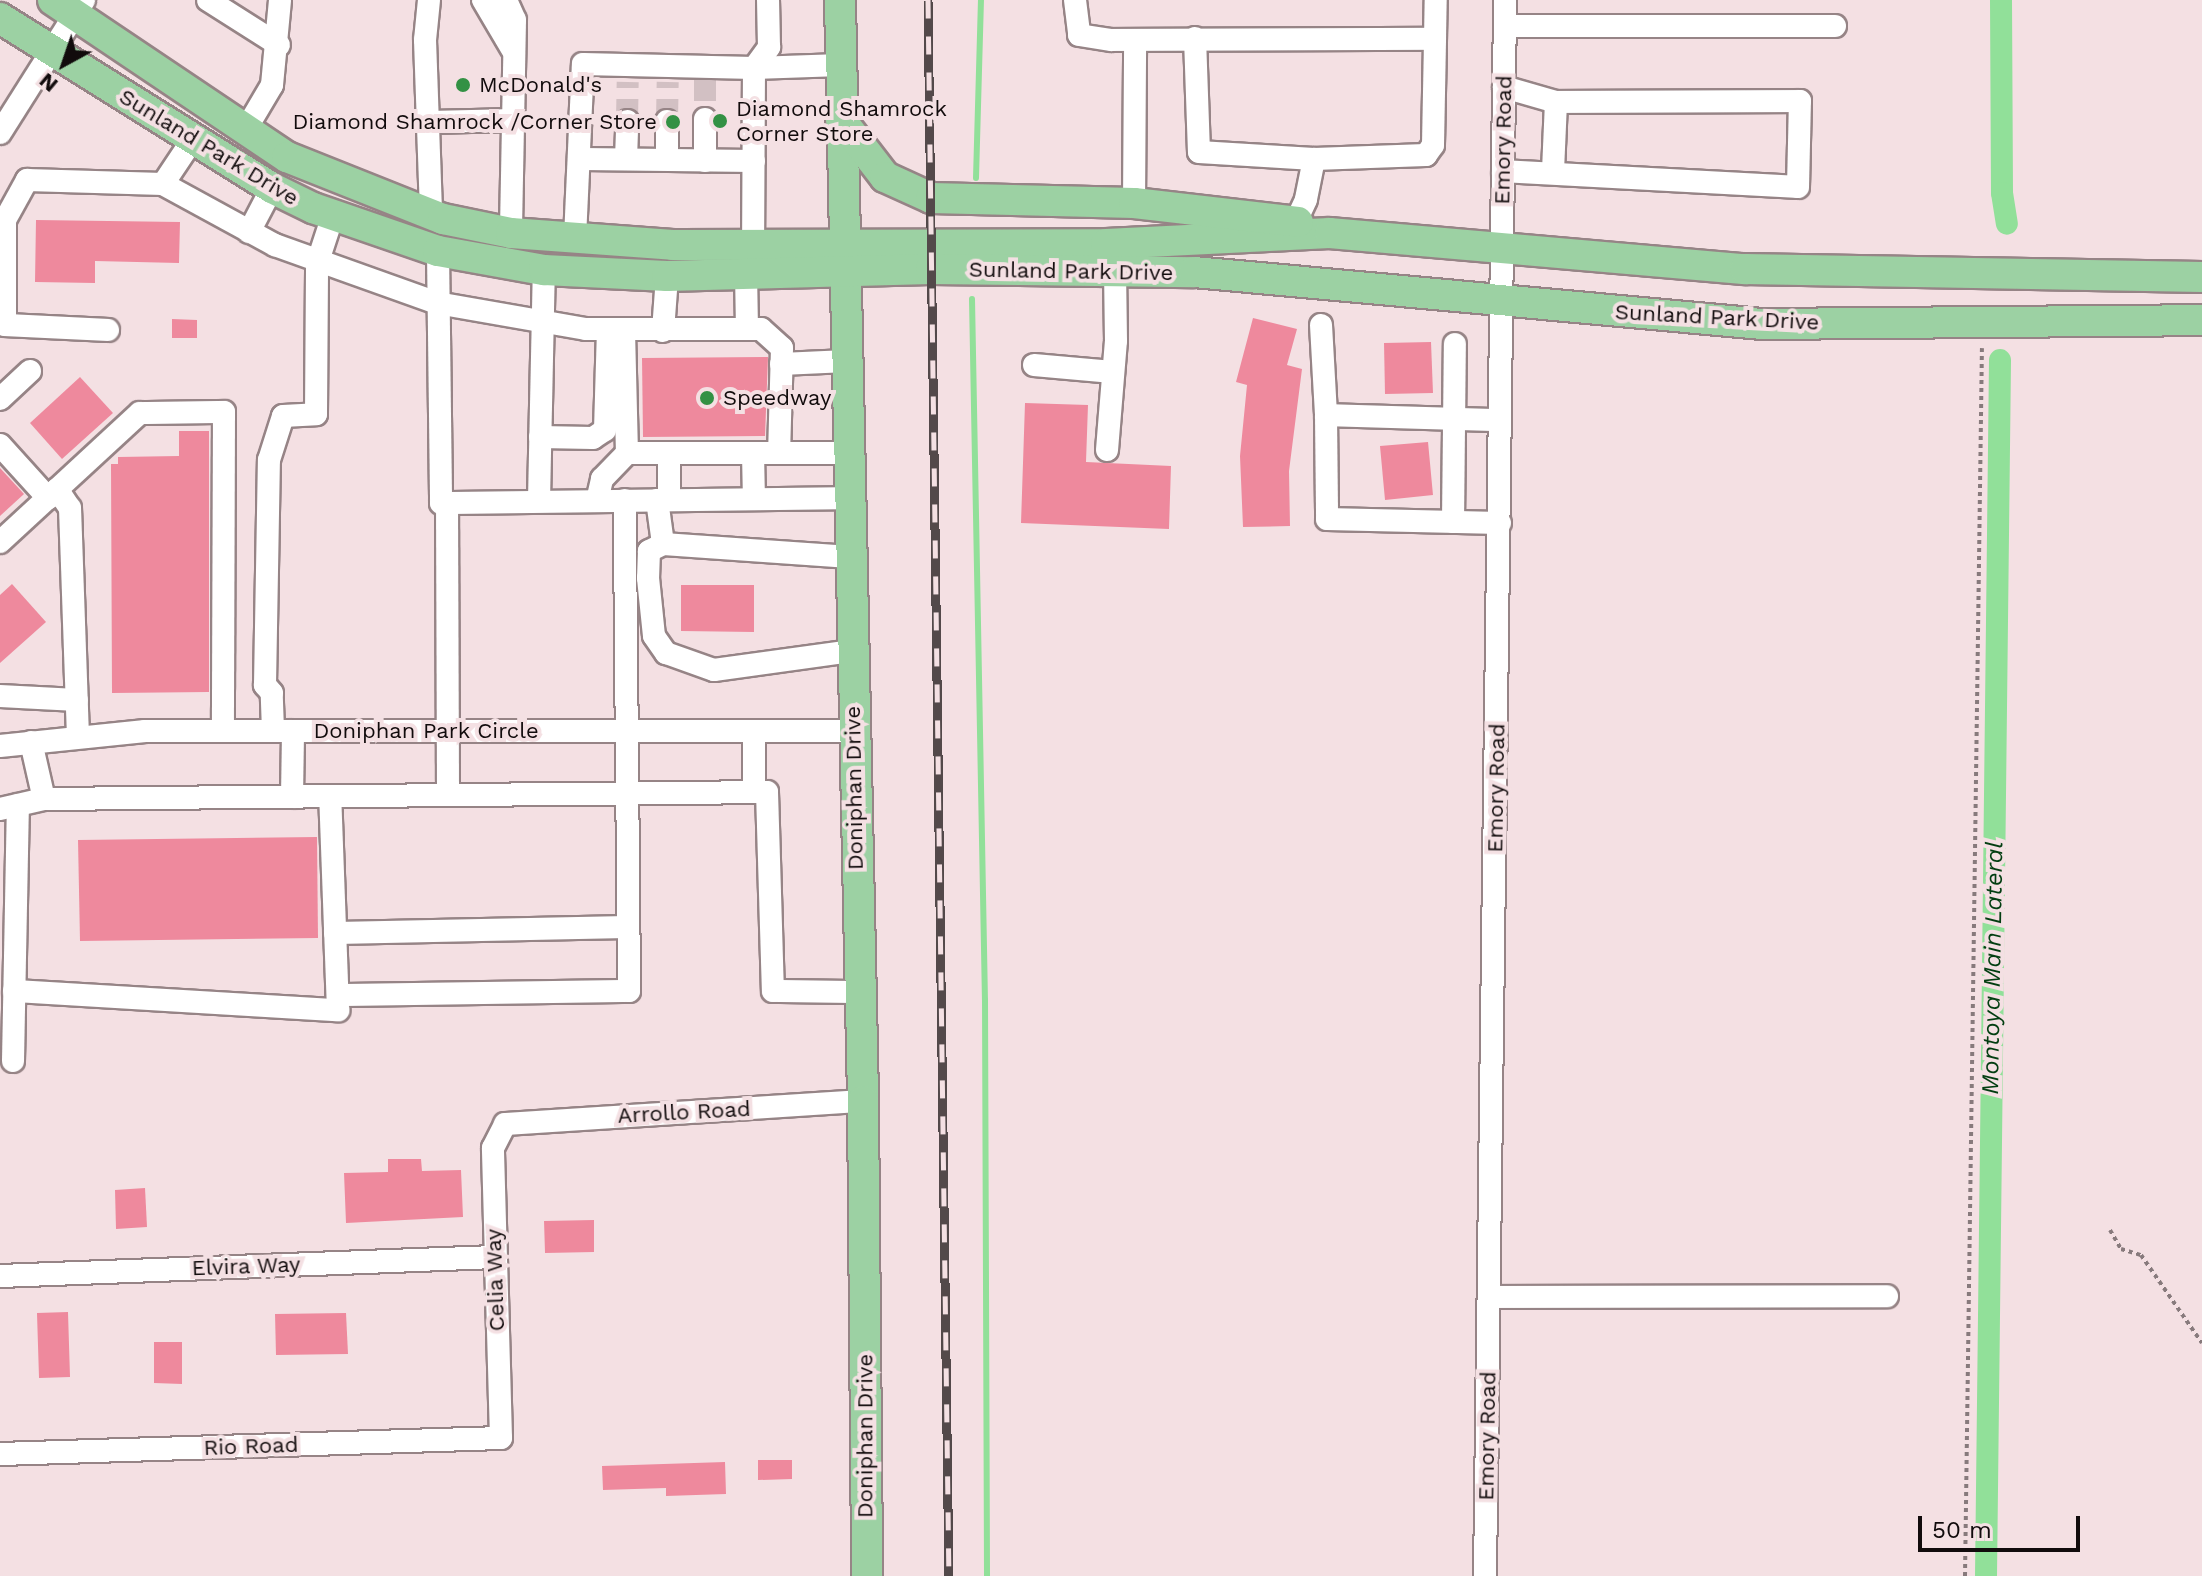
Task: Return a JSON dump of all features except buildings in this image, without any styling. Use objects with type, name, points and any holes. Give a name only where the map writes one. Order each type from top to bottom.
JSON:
[{"type":"main road","name":"Doniphan Drive","points":[[840,0],[852,731],[863,1101],[867,1576]]},
{"type":"main road","name":"Sunland Park Drive","points":[[70,5],[246,129],[343,183],[431,215],[511,233],[575,238],[844,273],[931,269],[1194,272],[1762,324],[2202,320]]},
{"type":"main road","name":"Sunland Park Drive","points":[[0,18],[272,188],[333,215],[438,251],[544,270],[667,276],[842,241],[1106,244],[1292,229]]},
{"type":"main road","points":[[841,120],[885,177],[913,194],[1134,203],[1292,229],[1745,269],[2202,277]]},
{"type":"street","points":[[208,0],[279,45]]},
{"type":"street","points":[[246,129],[272,85],[279,45],[280,0]]},
{"type":"street","points":[[429,0],[427,77],[431,215]]},
{"type":"street","points":[[427,77],[436,59],[441,0]]},
{"type":"street","points":[[483,0],[514,54]]},
{"type":"street","points":[[506,0],[515,20],[511,233]]},
{"type":"street","points":[[747,328],[754,161],[754,68],[769,47],[768,0]]},
{"type":"street","points":[[1075,0],[1079,35],[1135,40],[1435,39]]},
{"type":"street","points":[[1195,38],[1199,152],[1314,159],[1426,155],[1433,145],[1436,0]]},
{"type":"street","name":"Emory Road","points":[[1485,1576],[1505,0]]},
{"type":"street","points":[[0,133],[49,51],[70,5]]},
{"type":"street","points":[[1505,26],[1835,26]]},
{"type":"street","points":[[1134,203],[1135,40]]},
{"type":"street","points":[[575,238],[582,159],[583,64],[628,74],[705,74],[754,68],[841,65]]},
{"type":"street","points":[[1503,171],[1798,187],[1800,101],[1556,102],[1504,87]]},
{"type":"street","points":[[1553,172],[1556,102]]},
{"type":"street","points":[[705,119],[705,161]]},
{"type":"street","points":[[429,122],[514,120]]},
{"type":"street","points":[[626,159],[627,121]]},
{"type":"street","points":[[667,121],[667,159]]},
{"type":"street","points":[[163,184],[193,139]]},
{"type":"street","points":[[582,159],[754,161]]},
{"type":"street","points":[[1292,229],[1314,159]]},
{"type":"street","points":[[108,330],[2,327],[8,193],[27,180],[163,184],[249,232],[317,264],[437,303],[541,324],[616,331],[761,329],[778,341],[781,364],[779,453]]},
{"type":"street","points":[[249,232],[272,188]]},
{"type":"street","points":[[292,797],[283,731],[272,693],[265,685],[269,460],[283,416],[316,414],[317,264],[333,215]]},
{"type":"street","points":[[438,251],[441,503],[849,498]]},
{"type":"street","points":[[539,501],[544,270]]},
{"type":"street","points":[[1107,450],[1113,372],[1115,272]]},
{"type":"street","points":[[663,331],[667,276]]},
{"type":"street","points":[[1321,325],[1327,519],[1500,523]]},
{"type":"street","points":[[540,437],[593,438],[605,430],[616,331]]},
{"type":"street","points":[[616,331],[627,453]]},
{"type":"street","points":[[1453,522],[1455,344]]},
{"type":"street","points":[[781,364],[847,361]]},
{"type":"street","points":[[1034,365],[1113,372]]},
{"type":"street","points":[[1,396],[30,371]]},
{"type":"street","points":[[0,542],[140,413],[224,412],[223,731]]},
{"type":"street","points":[[1326,415],[1499,420]]},
{"type":"street","points":[[0,445],[70,508],[78,735]]},
{"type":"street","points":[[597,501],[602,479],[627,453],[848,453]]},
{"type":"street","points":[[666,653],[654,636],[656,548],[669,453]]},
{"type":"street","points":[[753,453],[754,499]]},
{"type":"street","points":[[338,995],[629,991],[625,500]]},
{"type":"street","points":[[447,502],[448,795]]},
{"type":"street","points":[[625,551],[656,548],[850,557]]},
{"type":"street","points":[[627,659],[666,653],[714,670],[851,651]]},
{"type":"street","points":[[0,696],[77,700]]},
{"type":"street","name":"Doniphan Park Circle","points":[[0,746],[78,735],[223,731],[852,731]]},
{"type":"street","points":[[754,731],[754,792]]},
{"type":"street","points":[[31,742],[44,799]]},
{"type":"street","points":[[13,1061],[9,807],[44,799],[767,792],[773,991],[860,992]]},
{"type":"street","points":[[14,991],[338,1010],[330,796]]},
{"type":"street","points":[[335,933],[628,927]]},
{"type":"street","name":"Arrollo Road","points":[[505,1124],[863,1101]]},
{"type":"street","name":"Celia Way","points":[[501,1438],[493,1257],[493,1148],[505,1124]]},
{"type":"street","name":"Elvira Way","points":[[0,1276],[493,1257]]},
{"type":"street","points":[[1489,1297],[1887,1296]]},
{"type":"street","name":"Rio Road","points":[[0,1454],[501,1438]]},
{"type":"path","points":[[1965,1576],[1980,322]]},
{"type":"path","points":[[2110,1230],[2121,1249],[2141,1255],[2202,1343]]},
{"type":"waterway","points":[[976,178],[981,0]]},
{"type":"waterway","name":"Montoya Main Lateral","points":[[2001,0],[2002,193],[2007,224]]},
{"type":"waterway","points":[[972,299],[985,1000],[987,1576]]},
{"type":"waterway","name":"Montoya Main Lateral","points":[[1986,1576],[2000,360]]},
{"type":"tunnel","points":[[705,79],[705,119]]},
{"type":"tunnel","points":[[627,121],[628,82]]},
{"type":"tunnel","points":[[667,121],[668,82]]},
{"type":"railway","points":[[928,0],[949,1576]]},
{"type":"place","name":"McDonald's","points":[[463,85]]},
{"type":"place","name":"Diamond Shamrock Corner Store","points":[[720,121]]},
{"type":"place","name":"Diamond Shamrock /Corner Store","points":[[673,122]]},
{"type":"place","name":"Speedway","points":[[707,398]]}]
